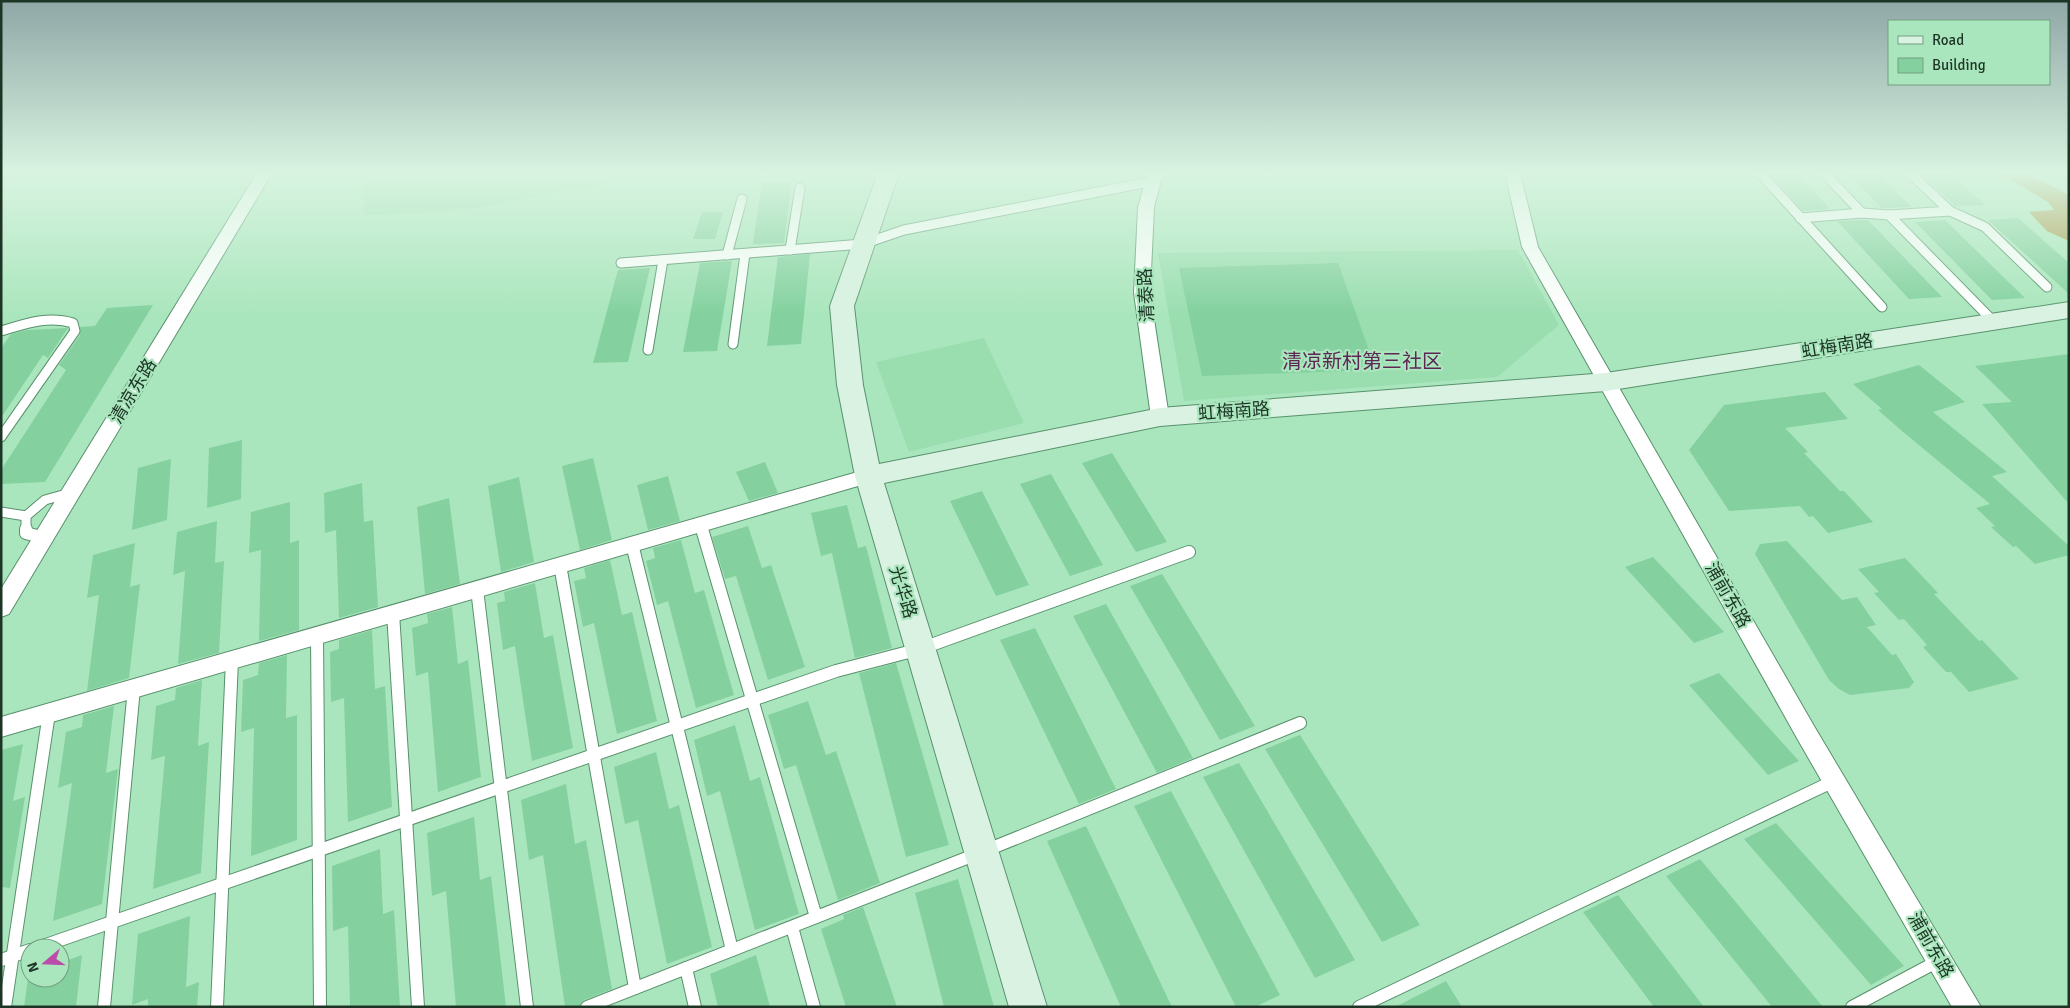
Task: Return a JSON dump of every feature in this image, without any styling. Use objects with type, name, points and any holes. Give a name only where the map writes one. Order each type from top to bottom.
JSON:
[{"type":"street","name":"清凉东路","points":[[1,608],[236,220]]},
{"type":"street","name":"光华路","points":[[872,220],[842,306],[850,385],[868,476],[1028,1007]]},
{"type":"street","name":"清泰路","points":[[1145,220],[1142,293],[1160,417]]},
{"type":"street","name":"浦前东路","points":[[1523,220],[1530,247],[1606,382],[1834,781],[1967,1007]]},
{"type":"street","name":"虹梅南路","points":[[868,476],[1160,417],[1606,382],[2069,310]]},
{"type":"street","name":"虹梅南路","points":[[1606,382],[1648,387],[2069,325]]},
{"type":"street","points":[[1,727],[868,476]]},
{"type":"lane","points":[[727,255],[736,220]]},
{"type":"lane","points":[[790,250],[795,220]]},
{"type":"lane","points":[[621,263],[863,244],[904,230],[951,220]]},
{"type":"lane","points":[[1802,220],[1882,307]]},
{"type":"lane","points":[[1894,220],[1994,322]]},
{"type":"lane","points":[[1970,220],[1985,227],[2047,287]]},
{"type":"lane","points":[[733,344],[746,254]]},
{"type":"lane","points":[[648,350],[663,260]]},
{"type":"lane","points":[[1,331],[45,319],[63,319],[73,323],[75,331],[1,437]]},
{"type":"lane","points":[[1,512],[26,516],[45,500],[71,492]]},
{"type":"lane","points":[[26,516],[26,533],[44,538]]},
{"type":"lane","points":[[701,524],[816,917]]},
{"type":"lane","points":[[632,544],[732,950]]},
{"type":"lane","points":[[65,938],[836,671],[920,649],[1189,552]]},
{"type":"lane","points":[[560,565],[635,988]]},
{"type":"lane","points":[[477,589],[527,1007]]},
{"type":"lane","points":[[393,613],[418,1007]]},
{"type":"lane","points":[[317,635],[320,1007]]},
{"type":"lane","points":[[217,1007],[232,660]]},
{"type":"lane","points":[[104,1007],[134,688]]},
{"type":"lane","points":[[5,1007],[7,958],[49,713]]},
{"type":"lane","points":[[587,1007],[982,852],[1300,723]]},
{"type":"lane","points":[[1359,1007],[1834,781]]},
{"type":"lane","points":[[792,927],[814,1007]]},
{"type":"lane","points":[[7,958],[20,953]]},
{"type":"lane","points":[[1852,1007],[1940,960]]},
{"type":"lane","points":[[686,968],[695,1007]]},
{"type":"shaded area","points":[[2037,220],[2069,220],[2069,241],[2047,231]]},
{"type":"shaded area","points":[[1518,250],[1559,325],[1497,377],[1184,401],[1158,253]]},
{"type":"shaded area","points":[[984,338],[1024,423],[909,452],[876,362]]},
{"type":"building","points":[[699,220],[721,220],[715,239],[693,239]]},
{"type":"building","points":[[756,220],[787,220],[784,243],[753,244]]},
{"type":"building","points":[[1868,220],[1942,297],[1909,299],[1837,221]]},
{"type":"building","points":[[1945,220],[2025,298],[1992,300],[1915,222]]},
{"type":"building","points":[[1988,220],[2020,220],[2069,263],[2069,294]]},
{"type":"building","points":[[810,254],[801,344],[767,346],[778,257]]},
{"type":"building","points":[[732,261],[717,351],[683,352],[700,263]]},
{"type":"building","points":[[1338,263],[1376,370],[1202,376],[1179,268]]},
{"type":"building","points":[[650,268],[628,362],[593,363],[618,270]]},
{"type":"building","points":[[153,305],[45,482],[1,484],[1,470],[66,370],[59,365],[80,335],[80,327],[95,326],[107,308]]},
{"type":"building","points":[[68,328],[48,358],[43,355],[1,418],[1,348],[11,334],[27,330]]},
{"type":"building","points":[[2069,354],[2069,504],[1982,404],[2012,402],[1975,366]]},
{"type":"building","points":[[1919,365],[1965,402],[1933,412],[2007,472],[1992,476],[2069,546],[2069,555],[2035,564],[2016,546],[2013,547],[1991,527],[1995,526],[1976,508],[1990,504],[1878,410],[1882,409],[1853,384]]},
{"type":"building","points":[[1825,392],[1848,419],[1785,428],[1808,452],[1804,453],[1873,522],[1828,533],[1813,516],[1809,517],[1800,506],[1729,511],[1689,450],[1724,405]]},
{"type":"building","points":[[242,440],[241,499],[207,508],[209,448]]},
{"type":"building","points":[[1112,453],[1167,542],[1136,552],[1082,463]]},
{"type":"building","points":[[593,458],[612,540],[580,550],[562,466]]},
{"type":"building","points":[[171,459],[167,520],[132,530],[138,468]]},
{"type":"building","points":[[765,462],[778,493],[749,501],[736,472]]},
{"type":"building","points":[[1051,474],[1103,565],[1070,576],[1020,484]]},
{"type":"building","points":[[668,476],[680,521],[648,530],[637,485]]},
{"type":"building","points":[[519,477],[534,562],[501,572],[488,486]]},
{"type":"building","points":[[362,483],[364,522],[373,520],[378,607],[339,618],[336,530],[325,533],[324,493]]},
{"type":"building","points":[[982,491],[1029,585],[996,596],[950,501]]},
{"type":"building","points":[[449,498],[460,584],[425,594],[417,507]]},
{"type":"building","points":[[290,502],[290,543],[299,540],[299,630],[259,641],[261,550],[249,553],[251,512]]},
{"type":"building","points":[[847,505],[858,548],[866,546],[892,648],[855,658],[832,553],[821,556],[811,513]]},
{"type":"building","points":[[217,521],[215,563],[224,561],[219,653],[178,664],[185,571],[173,575],[177,532]]},
{"type":"building","points":[[748,526],[762,568],[771,565],[805,667],[768,680],[736,576],[725,579],[712,537]]},
{"type":"building","points":[[681,540],[695,593],[704,590],[734,695],[696,708],[668,601],[657,605],[646,561],[655,558],[653,548]]},
{"type":"building","points":[[1787,541],[1842,600],[1857,597],[1876,625],[1867,627],[1892,655],[1896,654],[1914,682],[1909,688],[1850,695],[1839,689],[1829,680],[1755,554],[1760,544]]},
{"type":"building","points":[[135,543],[130,587],[140,584],[129,678],[87,691],[99,595],[87,598],[93,555]]},
{"type":"building","points":[[1653,557],[1724,632],[1694,643],[1625,567]]},
{"type":"building","points":[[1905,558],[1938,593],[1934,594],[2019,679],[1969,692],[1951,672],[1946,672],[1923,647],[1927,645],[1904,619],[1899,620],[1874,593],[1879,592],[1858,569]]},
{"type":"building","points":[[610,560],[622,615],[632,612],[657,721],[617,734],[594,623],[583,627],[574,581],[586,578],[584,568]]},
{"type":"building","points":[[1162,574],[1255,726],[1220,740],[1130,586]]},
{"type":"building","points":[[535,583],[544,638],[553,635],[573,748],[532,761],[515,646],[503,650],[497,603],[505,601],[504,592]]},
{"type":"building","points":[[1106,604],[1193,758],[1157,773],[1073,616]]},
{"type":"building","points":[[452,607],[458,664],[468,660],[481,777],[438,792],[428,672],[416,676],[412,628],[428,623],[427,614]]},
{"type":"building","points":[[1035,628],[1116,789],[1079,804],[1000,640]]},
{"type":"building","points":[[372,630],[375,689],[385,686],[392,807],[348,822],[344,698],[331,702],[330,652],[339,649],[339,640]]},
{"type":"building","points":[[287,655],[286,718],[297,715],[297,840],[251,856],[254,728],[241,732],[243,680],[258,675],[259,663]]},
{"type":"building","points":[[896,663],[949,845],[906,857],[859,673]]},
{"type":"building","points":[[1719,673],[1799,761],[1768,775],[1689,685]]},
{"type":"building","points":[[202,680],[198,746],[209,742],[201,873],[153,889],[165,756],[151,760],[156,706],[175,700],[176,688]]},
{"type":"building","points":[[808,701],[826,755],[836,751],[880,883],[838,900],[796,765],[784,769],[768,715]]},
{"type":"building","points":[[114,706],[106,773],[118,769],[102,904],[53,921],[72,783],[58,788],[66,732],[82,727],[83,715]]},
{"type":"building","points":[[735,725],[750,781],[760,777],[799,914],[755,930],[720,791],[707,796],[694,740]]},
{"type":"building","points":[[1300,735],[1420,925],[1382,942],[1265,749]]},
{"type":"building","points":[[23,744],[13,801],[25,797],[10,888],[1,887],[1,750]]},
{"type":"building","points":[[656,752],[669,809],[679,805],[712,947],[667,964],[638,820],[625,824],[614,767]]},
{"type":"building","points":[[1239,763],[1355,960],[1315,978],[1203,777]]},
{"type":"building","points":[[566,784],[575,844],[586,840],[612,989],[584,1000],[579,1007],[565,1007],[543,855],[529,860],[521,800]]},
{"type":"building","points":[[1171,791],[1280,995],[1255,1007],[1236,1007],[1134,806]]},
{"type":"building","points":[[474,817],[480,880],[491,876],[506,1007],[456,1007],[446,891],[432,896],[427,833]]},
{"type":"building","points":[[1776,823],[1904,966],[1871,985],[1744,839]]},
{"type":"building","points":[[1086,826],[1172,1007],[1121,1007],[1047,841]]},
{"type":"building","points":[[380,849],[383,914],[394,910],[400,1007],[350,1007],[348,926],[333,931],[332,866]]},
{"type":"building","points":[[1700,859],[1823,1007],[1772,1007],[1666,876]]},
{"type":"building","points":[[958,879],[994,1007],[944,1007],[915,893]]},
{"type":"building","points":[[1618,895],[1704,1007],[1654,1007],[1583,912]]},
{"type":"building","points":[[863,907],[897,1007],[846,1007],[821,929],[844,919],[843,915]]},
{"type":"building","points":[[190,916],[186,987],[199,982],[197,1007],[148,1007],[148,999],[132,1005],[138,934]]},
{"type":"building","points":[[82,955],[76,1007],[24,1007],[27,988],[70,988],[70,959]]},
{"type":"building","points":[[756,955],[770,1007],[718,1007],[710,974]]},
{"type":"building","points":[[1446,981],[1462,1007],[1395,1007]]},
{"type":"district","name":"清凉新村第三社区","points":[[1362,361]]}]
